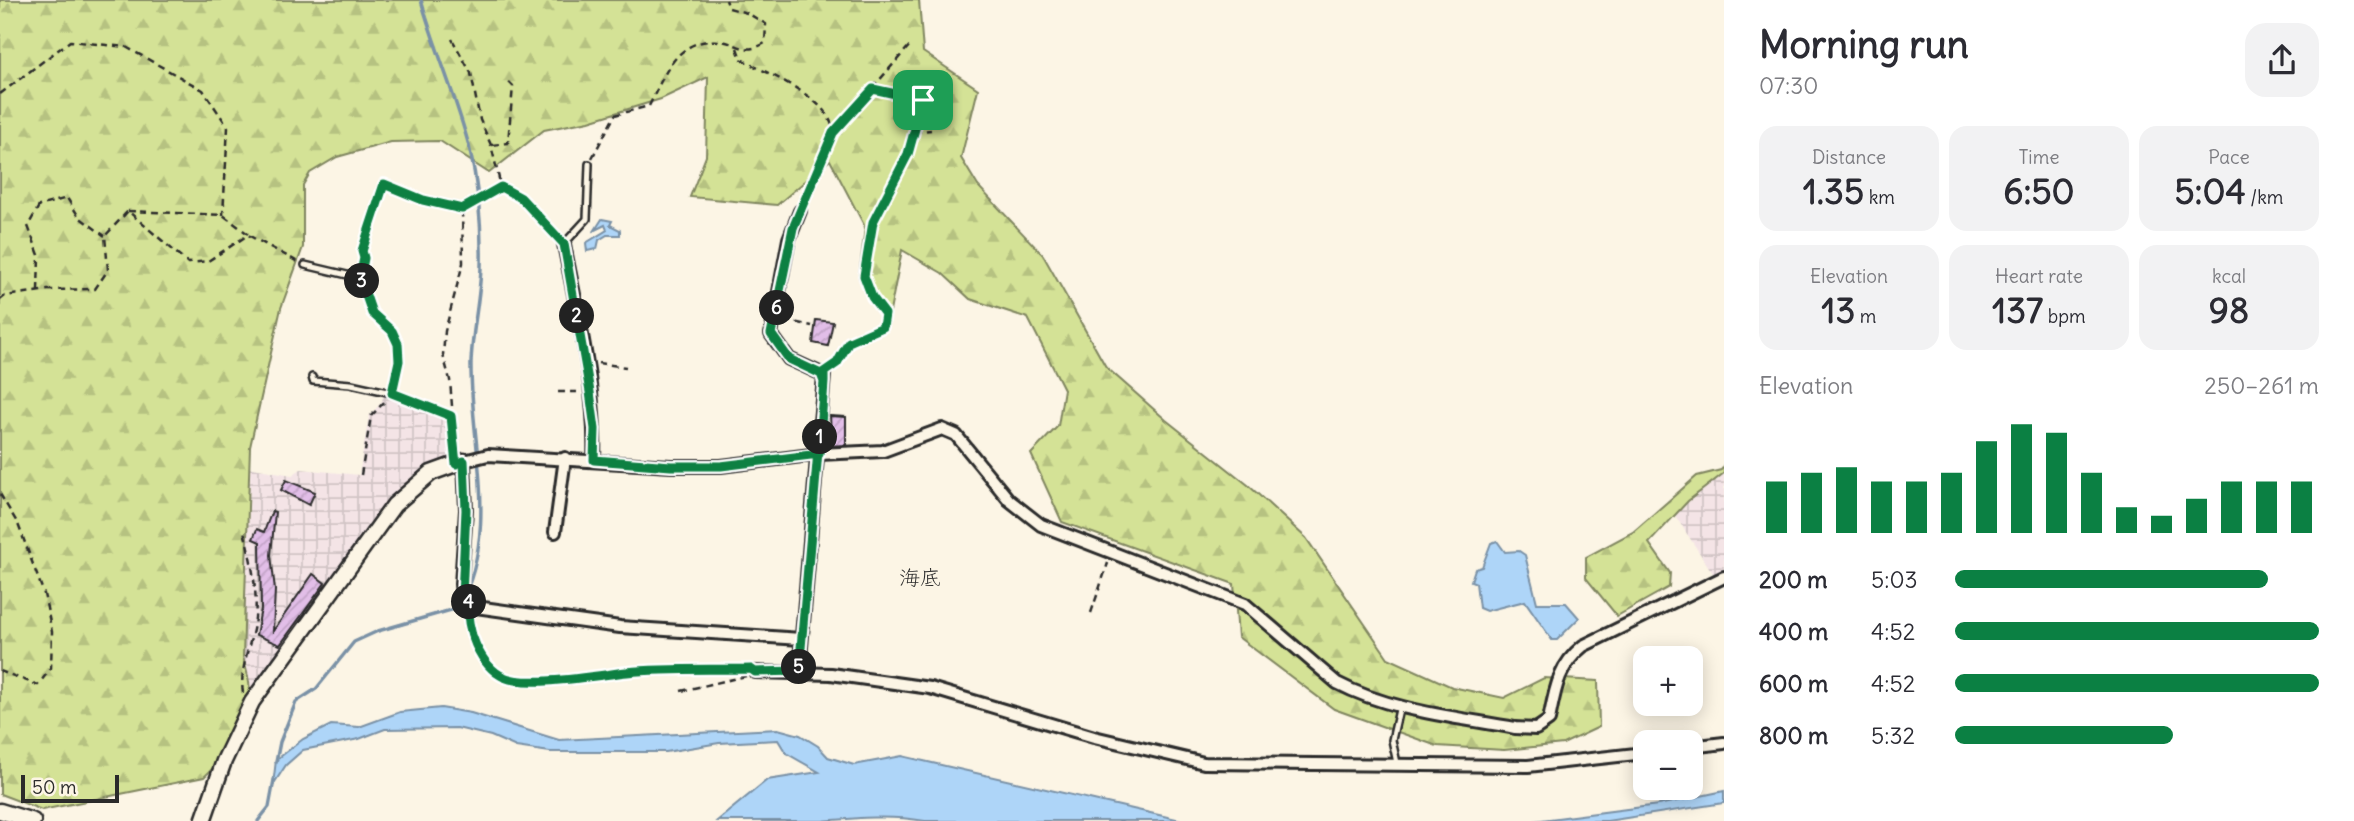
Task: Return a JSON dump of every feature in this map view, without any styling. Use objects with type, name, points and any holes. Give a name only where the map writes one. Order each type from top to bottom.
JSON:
[{"type":"street","points":[[799,671],[824,382],[821,374],[789,359],[773,339],[789,239],[800,211]]},
{"type":"street","points":[[564,244],[590,392],[595,429],[594,460]]},
{"type":"street","points":[[203,821],[224,761],[251,702],[394,505],[431,474],[488,455],[671,466],[721,466],[819,454],[883,451],[942,429],[956,435],[1009,500],[1041,525],[1245,604],[1337,683],[1354,692],[1400,705],[1502,726],[1536,729],[1549,720],[1559,674],[1571,656],[1583,646],[1724,577]]},
{"type":"street","points":[[559,525],[565,458]]},
{"type":"street","points":[[460,463],[466,510],[461,584],[462,596],[470,604],[509,613],[620,627],[801,639]]},
{"type":"street","points":[[755,672],[799,671],[893,681],[930,688],[1108,741],[1204,763],[1528,766],[1633,754]]},
{"type":"street","points":[[1703,745],[1724,743]]},
{"type":"street","points":[[0,811],[33,821]]},
{"type":"lane","points":[[521,198],[564,244],[587,219],[589,164]]},
{"type":"lane","points":[[305,265],[360,278],[372,313],[392,331],[398,344],[399,361],[392,393]]},
{"type":"lane","points":[[312,377],[313,381],[351,384],[392,393],[451,416],[460,463]]},
{"type":"lane","points":[[1397,766],[1392,740],[1400,705]]},
{"type":"path","points":[[589,164],[615,115],[649,106],[675,55],[688,47],[720,41],[737,48],[757,47],[765,43],[766,24],[747,13],[729,8],[726,0]]},
{"type":"path","points":[[452,39],[471,73],[480,120],[491,145],[501,187],[521,198]]},
{"type":"path","points":[[0,94],[70,41],[126,47],[203,90],[229,127],[223,215]]},
{"type":"path","points":[[800,211],[833,133],[911,44]]},
{"type":"path","points":[[737,48],[741,59],[814,100],[828,115],[833,133]]},
{"type":"path","points":[[491,145],[508,143],[513,86],[508,81]]},
{"type":"path","points":[[821,374],[837,363],[849,342],[883,327],[885,314],[872,297],[864,276],[873,222],[908,154],[923,100],[873,89]]},
{"type":"path","points":[[914,132],[931,130]]},
{"type":"path","points":[[378,181],[423,200],[462,209],[501,187]]},
{"type":"path","points":[[360,278],[364,258],[360,250],[384,184]]},
{"type":"path","points":[[38,291],[39,255],[28,226],[38,206],[67,198],[79,217],[105,236]]},
{"type":"path","points":[[451,416],[453,397],[443,355],[445,331],[463,263],[462,209]]},
{"type":"path","points":[[128,211],[188,263],[208,261],[248,235]]},
{"type":"path","points":[[0,300],[5,296],[38,291],[95,289],[108,271],[105,236],[128,211],[223,215],[248,235],[305,265]]},
{"type":"path","points":[[775,318],[812,326]]},
{"type":"path","points":[[585,361],[626,367]]},
{"type":"path","points":[[558,392],[590,392]]},
{"type":"path","points":[[361,475],[371,416],[387,399],[397,402]]},
{"type":"path","points":[[0,494],[18,524],[44,594],[52,632],[51,668],[38,685],[0,671]]},
{"type":"path","points":[[244,531],[252,562],[255,617],[241,679],[243,695],[251,702]]},
{"type":"path","points":[[1091,613],[1112,553]]},
{"type":"path","points":[[470,604],[467,614],[478,648],[493,670],[513,680],[600,678],[626,672],[751,669],[755,672]]},
{"type":"path","points":[[681,691],[755,672]]},
{"type":"shaded area","points":[[384,395],[444,415],[451,425],[453,457],[412,480],[399,492],[234,721],[231,464],[292,475],[301,469],[359,475],[369,416],[381,403]]},
{"type":"shaded area","points":[[1724,474],[1724,573],[1716,578],[1672,511]]},
{"type":"green space","points":[[0,0],[919,0],[923,52],[978,89],[961,158],[978,186],[1043,255],[1106,367],[1166,420],[1248,485],[1306,538],[1388,658],[1452,687],[1504,698],[1544,678],[1598,681],[1599,727],[1563,744],[1504,750],[1437,746],[1334,709],[1238,637],[1234,584],[1062,522],[1031,454],[1058,426],[1064,389],[1028,318],[970,299],[942,273],[902,250],[887,327],[859,277],[865,227],[830,160],[777,205],[690,197],[706,156],[708,77],[661,99],[589,121],[544,130],[489,173],[440,141],[391,142],[337,157],[310,173],[303,185],[303,247],[281,308],[250,447],[243,657],[250,695],[241,725],[223,754],[204,777],[42,810],[0,794]]},
{"type":"green space","points":[[1724,466],[1724,473],[1688,501],[1649,543],[1670,573],[1669,587],[1617,616],[1586,578],[1586,557],[1633,532],[1697,476],[1721,470]]},
{"type":"water","points":[[602,219],[612,221],[610,225],[620,230],[620,235],[607,235],[599,240],[597,249],[587,251],[586,243],[607,230],[605,225],[595,230]]},
{"type":"water","points":[[1497,541],[1505,552],[1519,551],[1525,555],[1537,603],[1566,603],[1579,618],[1557,640],[1552,640],[1525,601],[1486,611],[1479,608],[1476,583],[1471,581],[1475,569],[1482,567],[1491,543]]},
{"type":"water","points":[[441,708],[471,713],[559,740],[778,729],[800,735],[818,746],[828,757],[854,765],[902,756],[1185,821],[925,821],[860,818],[822,821],[717,821],[767,780],[819,772],[786,753],[778,740],[719,743],[666,752],[550,752],[516,747],[491,736],[457,728],[385,729],[359,739],[303,750],[286,765],[273,785],[276,760],[303,739],[331,725],[359,727],[400,712]]},
{"type":"water","points":[[1724,791],[1724,803],[1607,821],[1534,821],[1682,800],[1703,800],[1703,795]]},
{"type":"building","points":[[816,320],[833,322],[828,346],[813,343]]},
{"type":"building","points":[[830,416],[846,417],[846,445],[827,446],[827,433],[831,434]]},
{"type":"building","points":[[286,480],[315,492],[309,505],[281,490]]},
{"type":"building","points":[[272,511],[275,512],[271,555],[275,590],[273,631],[313,574],[325,583],[280,645],[256,635],[261,609],[260,542],[253,539],[257,529],[264,532]]},
{"type":"waterway","points":[[276,762],[280,742],[296,702],[316,689],[354,642],[378,631],[458,608],[471,579],[478,549],[480,487],[471,363],[481,267],[479,206],[469,146],[421,0]]},
{"type":"waterway","points":[[258,821],[269,807],[274,780]]},
{"type":"district","name":"海底","points":[[920,577]]},
{"type":"route","points":[[923,100],[873,89],[858,108],[840,123],[833,133],[789,239],[771,334],[789,359],[824,375],[819,451],[819,454],[819,463],[799,671],[755,672],[751,669],[626,672],[600,678],[513,680],[493,670],[478,648],[467,614],[470,604],[462,596],[466,510],[464,461],[456,464],[451,416],[392,393],[399,361],[398,344],[392,331],[372,313],[360,278],[364,258],[362,251],[375,204],[384,184],[423,200],[462,209],[485,199],[501,187],[521,198],[564,244],[590,392],[595,429],[594,460],[671,466],[721,466],[819,454],[819,451],[824,382],[824,375],[821,374],[829,370],[837,363],[849,342],[883,327],[885,314],[872,297],[864,276],[873,222],[908,154],[923,100]]}]
